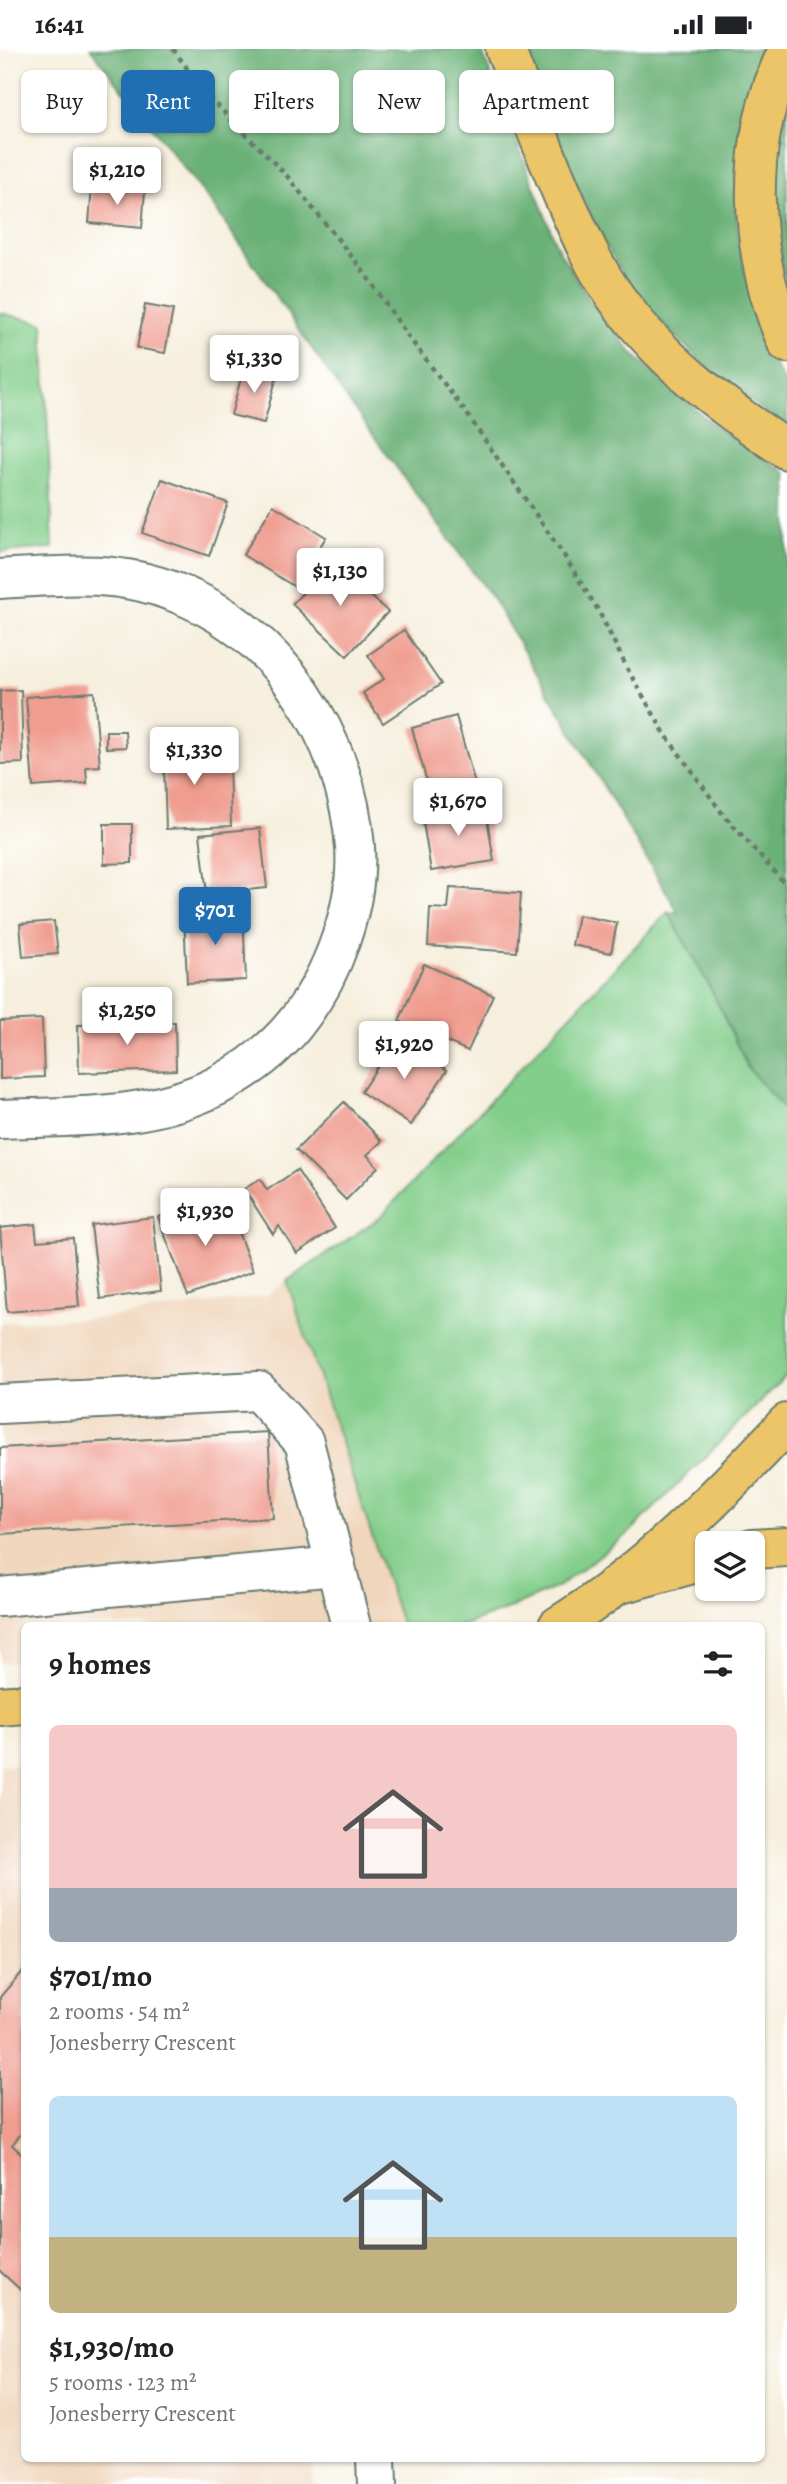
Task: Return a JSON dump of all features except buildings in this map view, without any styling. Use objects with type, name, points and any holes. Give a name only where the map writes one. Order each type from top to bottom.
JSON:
[{"type":"main road","points":[[505,49],[569,210],[596,267],[610,288],[643,331],[679,369],[720,404],[787,450]]},
{"type":"main road","points":[[787,52],[764,121],[756,198],[763,269],[787,343]]},
{"type":"main road","points":[[564,1622],[618,1584],[733,1482],[787,1423]]},
{"type":"main road","points":[[765,1548],[787,1547]]},
{"type":"main road","points":[[618,1584],[695,1563]]},
{"type":"main road","points":[[0,1706],[21,1705]]},
{"type":"street","points":[[0,579],[91,574],[138,579],[179,593],[222,616],[264,648],[298,688],[324,731],[349,809],[355,849],[352,893],[342,938],[322,981],[295,1024],[259,1059],[217,1085],[174,1104],[129,1113],[0,1119]]},
{"type":"street","points":[[0,1404],[258,1391],[304,1442],[350,1622]]},
{"type":"street","points":[[0,1597],[336,1566]]},
{"type":"street","points":[[376,2462],[377,2484]]},
{"type":"path","points":[[173,49],[205,93],[287,176],[361,268],[467,414],[565,557],[598,610],[638,690],[665,734],[722,813],[787,886]]},
{"type":"shaded area","points":[[287,1281],[401,1622],[21,1622],[21,1662],[0,1663],[0,1323],[103,1318],[265,1296]]},
{"type":"shaded area","points":[[21,1764],[21,2462],[311,2462],[313,2484],[0,2484],[0,1765]]},
{"type":"green space","points":[[91,49],[481,49],[489,70],[459,70],[459,133],[513,133],[558,249],[591,302],[633,354],[678,395],[725,434],[787,473],[787,1113],[748,1068],[712,991],[668,912],[678,912],[494,601],[346,398],[212,204],[157,133],[215,133],[215,70],[121,70],[121,87]]},
{"type":"green space","points":[[524,49],[768,49],[755,84],[739,149],[736,214],[747,280],[757,316],[772,360],[787,390],[787,428],[695,356],[662,323],[625,277],[590,215],[556,133],[614,133],[614,70],[532,70]]},
{"type":"green space","points":[[787,106],[787,290],[775,198],[778,152]]},
{"type":"green space","points":[[0,313],[43,323],[53,548],[0,552]]},
{"type":"green space","points":[[668,912],[712,991],[748,1068],[787,1113],[787,1375],[628,1534],[559,1586],[472,1622],[401,1622],[287,1281],[379,1218]]}]
